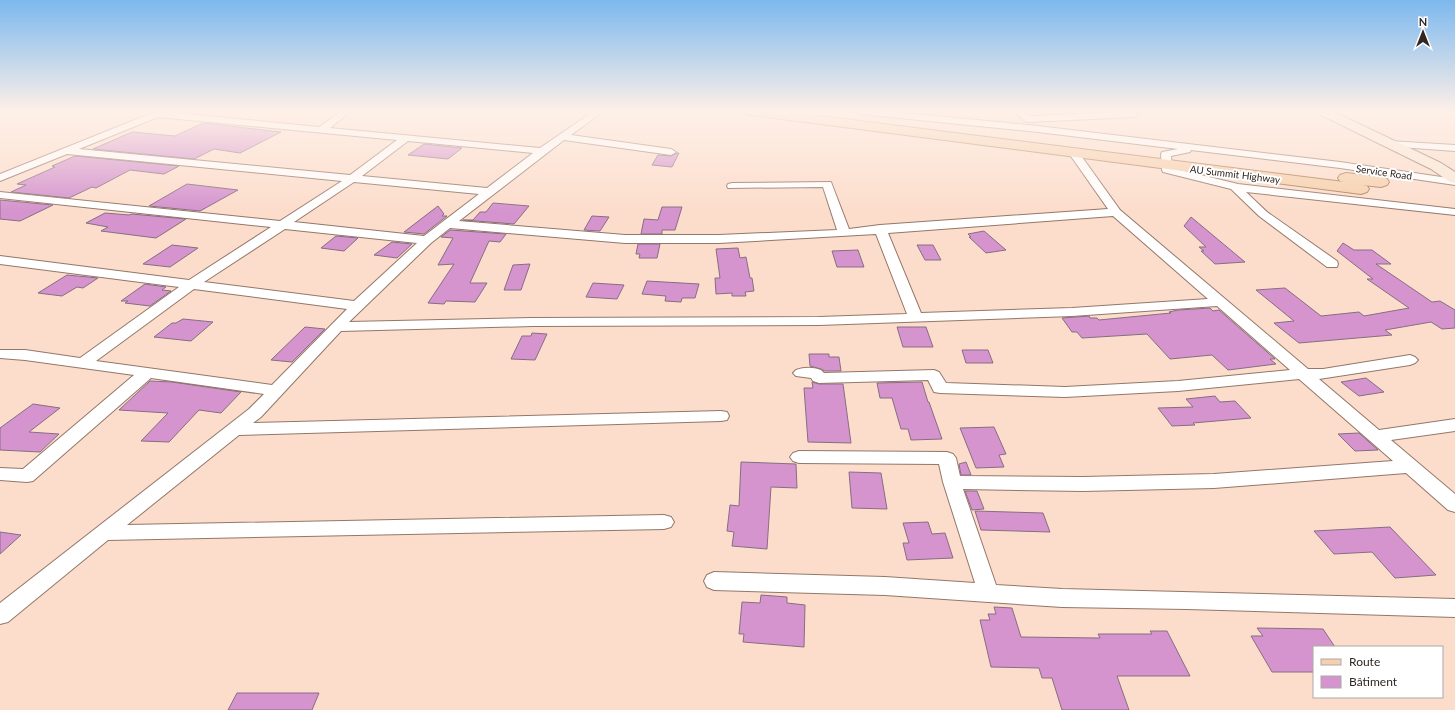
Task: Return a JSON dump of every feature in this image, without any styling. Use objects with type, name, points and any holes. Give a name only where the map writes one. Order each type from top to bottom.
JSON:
[{"type":"main road","name":"AU Summit Highway","points":[[1011,144],[1073,152],[1381,182]]},
{"type":"main road","name":"AU Summit Highway","points":[[1050,144],[1167,160],[1219,172],[1361,188]]},
{"type":"street","points":[[0,178],[84,144]]},
{"type":"street","points":[[83,363],[192,284],[352,179],[398,144]]},
{"type":"street","points":[[470,144],[542,151]]},
{"type":"street","points":[[0,615],[255,413],[357,306],[427,240],[450,224],[552,144]]},
{"type":"street","points":[[614,144],[671,152]]},
{"type":"street","name":"Service Road","points":[[1163,144],[1340,165],[1455,182]]},
{"type":"street","points":[[1389,144],[1436,166],[1455,172]]},
{"type":"street","points":[[1391,144],[1455,148]]},
{"type":"street","points":[[1195,148],[1167,160],[1167,170],[1235,187],[1455,212]]},
{"type":"street","points":[[67,151],[489,192]]},
{"type":"street","points":[[1073,152],[1116,212],[1222,302],[1455,505]]},
{"type":"street","points":[[1436,166],[1455,179]]},
{"type":"street","points":[[1219,172],[1263,214],[1332,264]]},
{"type":"street","points":[[732,186],[827,184],[844,233]]},
{"type":"street","points":[[0,195],[427,240]]},
{"type":"street","points":[[450,224],[625,239],[719,239],[844,233],[880,229],[1116,212]]},
{"type":"street","points":[[880,229],[916,318]]},
{"type":"street","points":[[0,260],[357,306]]},
{"type":"street","points":[[337,327],[532,322],[819,321],[1072,312],[1222,302]]},
{"type":"street","points":[[0,354],[25,355],[276,390]]},
{"type":"street","points":[[801,373],[816,373],[819,378],[934,376],[940,388],[1065,392],[1178,386],[1303,374],[1323,374],[1410,360]]},
{"type":"street","points":[[0,474],[27,476],[148,372]]},
{"type":"street","points":[[234,429],[721,416]]},
{"type":"street","points":[[1376,436],[1455,425]]},
{"type":"street","points":[[799,457],[947,458],[952,482],[988,593]]},
{"type":"street","points":[[952,482],[1083,484],[1214,481],[1409,466]]},
{"type":"street","points":[[104,533],[664,522]]},
{"type":"street","points":[[714,581],[885,586],[1062,598],[1455,608]]},
{"type":"building","points":[[104,144],[257,144],[240,153],[214,149],[194,159],[93,149]]},
{"type":"building","points":[[424,144],[462,148],[448,159],[408,155]]},
{"type":"building","points":[[679,153],[672,167],[652,165],[658,155],[671,156]]},
{"type":"building","points":[[75,156],[179,166],[164,174],[130,170],[96,188],[92,187],[69,198],[11,192],[26,185],[17,184],[55,167],[52,166]]},
{"type":"building","points":[[187,184],[238,190],[200,211],[149,206]]},
{"type":"building","points":[[0,200],[53,205],[20,221],[0,219]]},
{"type":"building","points":[[493,203],[529,206],[514,224],[463,220],[473,220],[480,212],[486,212]]},
{"type":"building","points":[[438,206],[444,214],[442,216],[447,216],[424,234],[404,232]]},
{"type":"building","points":[[662,207],[682,207],[675,230],[662,230],[662,234],[641,234],[644,219],[658,220]]},
{"type":"building","points":[[105,213],[186,219],[156,238],[101,231],[108,227],[86,223]]},
{"type":"building","points":[[592,216],[609,217],[600,231],[584,230]]},
{"type":"building","points":[[1191,217],[1245,262],[1215,264],[1201,251],[1204,251],[1199,247],[1206,247],[1184,226]]},
{"type":"building","points":[[450,230],[506,234],[500,242],[489,241],[470,283],[487,283],[475,302],[446,301],[444,304],[428,303],[454,264],[438,265],[453,238],[441,237]]},
{"type":"building","points":[[984,231],[1006,250],[986,253],[969,237],[971,237],[968,234]]},
{"type":"building","points":[[336,236],[358,238],[344,251],[321,248]]},
{"type":"building","points":[[392,242],[412,244],[397,258],[374,255]]},
{"type":"building","points":[[1343,243],[1354,250],[1372,250],[1391,264],[1376,264],[1432,302],[1440,301],[1455,310],[1455,328],[1442,329],[1431,322],[1385,330],[1392,335],[1299,343],[1274,323],[1294,321],[1256,290],[1285,288],[1321,316],[1359,312],[1364,316],[1409,308],[1367,279],[1373,279],[1337,251]]},
{"type":"building","points":[[638,244],[660,244],[657,258],[639,258],[640,254],[636,254]]},
{"type":"building","points":[[172,245],[198,248],[170,267],[143,264]]},
{"type":"building","points":[[917,245],[933,245],[941,260],[925,260]]},
{"type":"building","points":[[738,248],[740,258],[746,257],[754,291],[745,292],[746,296],[732,296],[732,293],[716,294],[715,278],[720,278],[716,249]]},
{"type":"building","points":[[858,250],[864,267],[837,267],[832,251]]},
{"type":"building","points":[[530,264],[521,290],[504,290],[513,265]]},
{"type":"building","points":[[67,275],[98,278],[83,288],[77,287],[62,296],[38,293]]},
{"type":"building","points":[[647,281],[699,284],[695,298],[682,298],[681,302],[665,301],[666,296],[642,294]]},
{"type":"building","points":[[593,283],[624,285],[617,299],[586,297]]},
{"type":"building","points":[[145,284],[166,287],[162,290],[171,291],[150,306],[125,303],[128,301],[121,301]]},
{"type":"building","points":[[1210,308],[1213,311],[1219,310],[1275,359],[1270,359],[1276,364],[1228,370],[1212,355],[1170,359],[1147,334],[1082,338],[1077,332],[1072,332],[1062,318],[1089,316],[1090,318],[1097,318],[1099,320],[1171,313],[1169,312],[1178,310]]},
{"type":"building","points":[[183,319],[213,322],[191,341],[154,337],[172,323],[176,323]]},
{"type":"building","points":[[305,327],[325,329],[292,362],[271,360]]},
{"type":"building","points":[[897,327],[926,327],[933,347],[903,347]]},
{"type":"building","points":[[532,333],[547,334],[535,360],[511,359],[522,336],[531,336]]},
{"type":"building","points":[[962,350],[988,350],[993,363],[966,363]]},
{"type":"building","points":[[809,354],[829,354],[829,357],[839,357],[841,371],[825,371],[810,366]]},
{"type":"building","points":[[1366,378],[1384,392],[1359,396],[1341,382]]},
{"type":"building","points":[[150,381],[172,382],[241,392],[221,413],[199,410],[169,442],[141,441],[168,413],[119,410]]},
{"type":"building","points":[[812,382],[819,384],[843,384],[851,443],[808,442],[804,388],[813,388]]},
{"type":"building","points":[[922,382],[942,439],[911,440],[908,429],[901,429],[892,398],[880,398],[877,383]]},
{"type":"building","points":[[1215,396],[1220,402],[1235,401],[1251,418],[1193,423],[1195,425],[1172,426],[1158,408],[1193,407],[1186,399]]},
{"type":"building","points":[[33,404],[60,408],[29,432],[59,434],[40,452],[0,450],[0,428]]},
{"type":"building","points":[[994,427],[1006,454],[999,455],[1004,467],[976,468],[960,428]]},
{"type":"building","points":[[1359,433],[1378,450],[1355,451],[1338,434]]},
{"type":"building","points":[[741,462],[796,464],[797,488],[771,487],[767,549],[732,546],[734,532],[727,531],[730,505],[739,506]]},
{"type":"building","points":[[966,462],[971,475],[961,475],[959,464]]},
{"type":"building","points":[[849,472],[881,473],[887,509],[852,508]]},
{"type":"building","points":[[965,491],[977,491],[984,509],[972,510]]},
{"type":"building","points":[[975,511],[1043,513],[1050,532],[981,530]]},
{"type":"building","points":[[928,522],[932,534],[945,533],[953,558],[907,560],[903,543],[909,543],[903,523]]},
{"type":"building","points":[[1390,527],[1436,575],[1395,578],[1372,552],[1334,554],[1314,531]]},
{"type":"building","points":[[0,532],[21,535],[0,554]]},
{"type":"building","points":[[761,595],[787,597],[787,603],[805,605],[804,647],[743,642],[744,634],[739,634],[742,602],[760,603]]},
{"type":"building","points":[[994,607],[1012,608],[1021,637],[1100,638],[1098,634],[1152,634],[1150,631],[1167,631],[1190,676],[1117,676],[1129,710],[1062,710],[1052,678],[1042,678],[1039,668],[991,667],[980,620],[990,620],[988,614],[996,614]]},
{"type":"building","points":[[1257,628],[1323,629],[1334,646],[1313,646],[1313,672],[1272,672],[1251,636],[1263,636]]},
{"type":"building","points":[[237,693],[319,693],[312,710],[228,710]]}]
